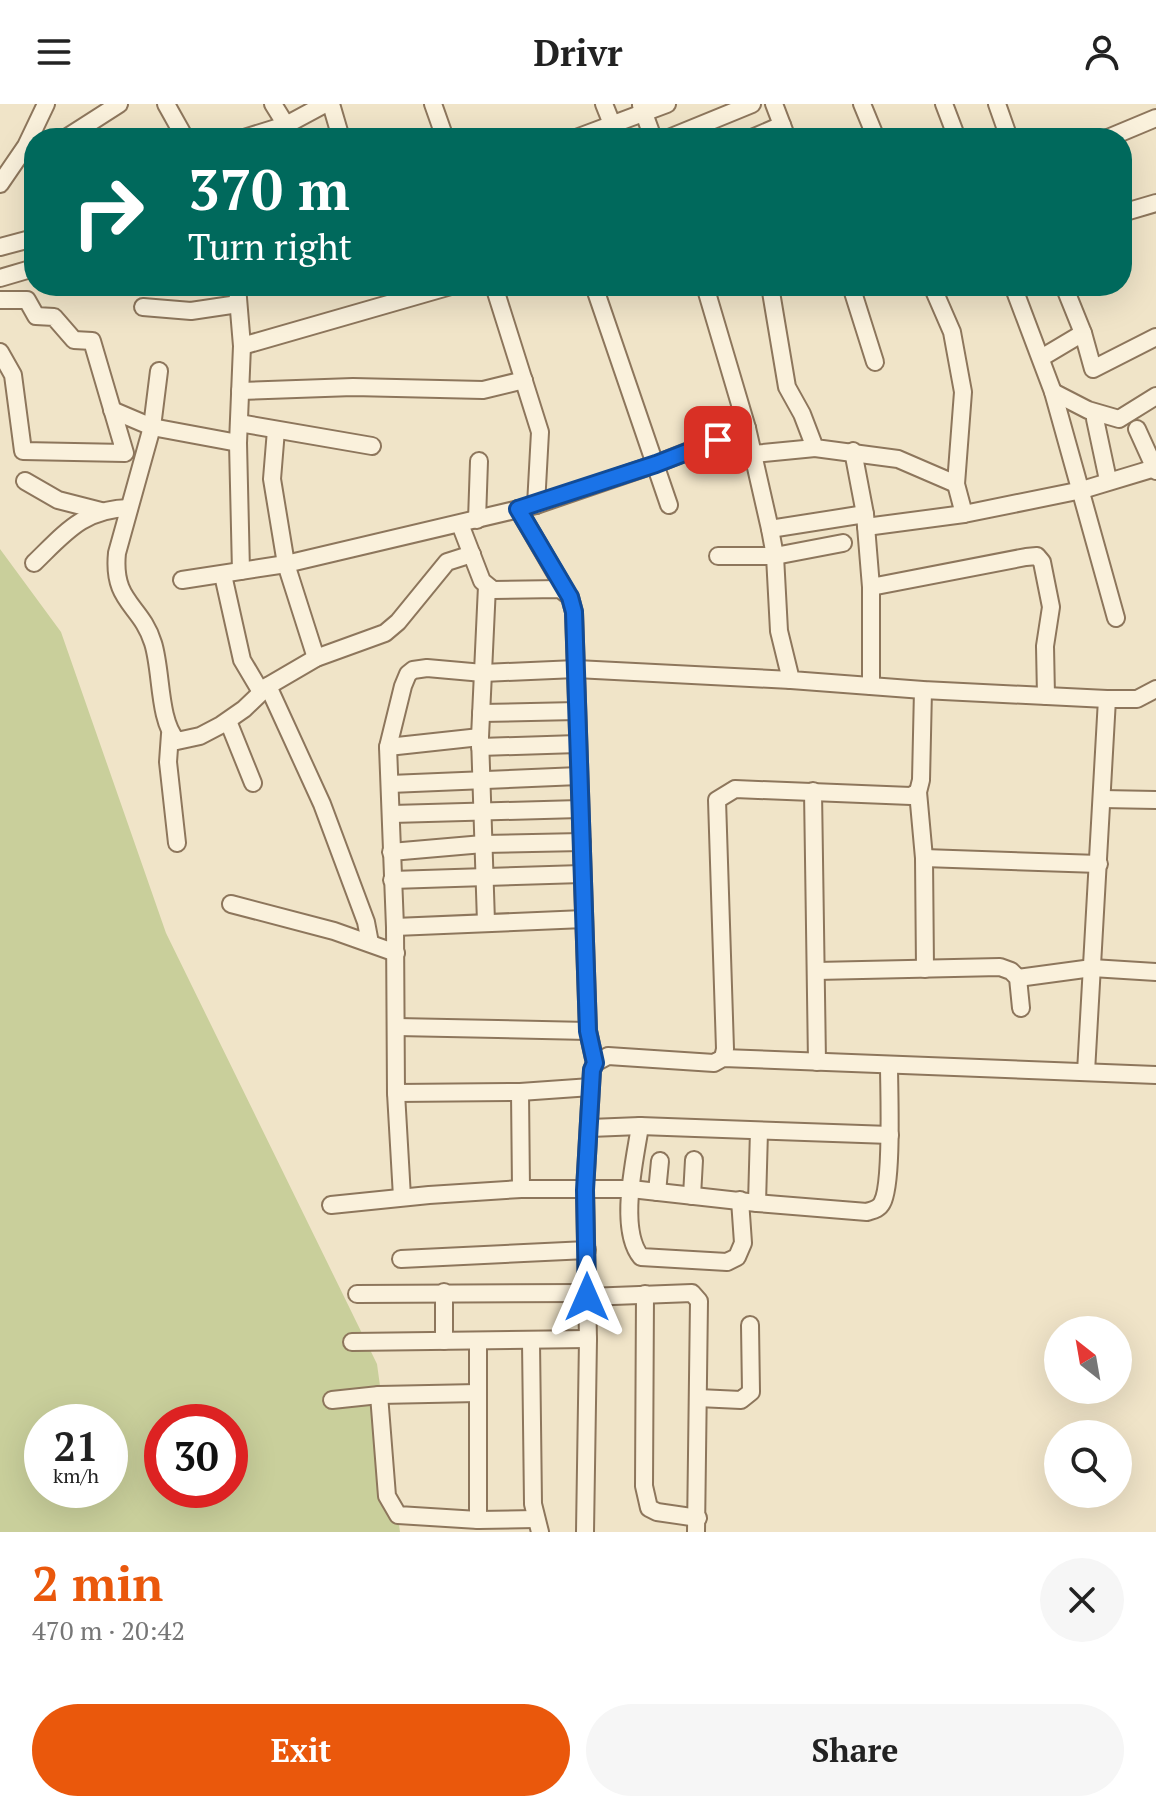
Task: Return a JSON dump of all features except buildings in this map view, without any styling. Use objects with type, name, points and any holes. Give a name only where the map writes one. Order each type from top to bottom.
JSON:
[{"type":"street","points":[[35,128],[46,104]]},
{"type":"street","points":[[82,128],[119,104]]},
{"type":"street","points":[[166,104],[179,128]]},
{"type":"street","points":[[273,104],[286,125]]},
{"type":"street","points":[[276,128],[328,104],[337,128]]},
{"type":"street","points":[[433,104],[441,128]]},
{"type":"street","points":[[604,104],[612,124]]},
{"type":"street","points":[[602,128],[642,109],[667,104]]},
{"type":"street","points":[[693,128],[752,104]]},
{"type":"street","points":[[774,104],[783,128]]},
{"type":"street","points":[[862,104],[872,128]]},
{"type":"street","points":[[944,104],[953,128]]},
{"type":"street","points":[[997,104],[1005,128]]},
{"type":"street","points":[[642,109],[649,128]]},
{"type":"street","points":[[1132,128],[1156,118]]},
{"type":"street","points":[[0,184],[24,149]]},
{"type":"street","points":[[1132,210],[1156,203]]},
{"type":"street","points":[[0,247],[24,241]]},
{"type":"street","points":[[0,278],[24,271]]},
{"type":"street","points":[[238,296],[242,346],[238,443],[241,571]]},
{"type":"street","points":[[242,346],[416,296]]},
{"type":"street","points":[[497,296],[540,432],[536,505]]},
{"type":"street","points":[[597,296],[669,505]]},
{"type":"street","points":[[708,296],[747,428],[770,529],[775,556],[779,631],[791,680]]},
{"type":"street","points":[[772,296],[787,387],[815,448]]},
{"type":"street","points":[[854,296],[875,362]]},
{"type":"street","points":[[936,296],[952,332],[963,392],[956,484],[964,514]]},
{"type":"street","points":[[1017,296],[1053,392],[1116,618]]},
{"type":"street","points":[[1068,296],[1093,369],[1156,337]]},
{"type":"street","points":[[0,300],[27,300],[36,316],[54,317],[74,340],[92,341],[125,453],[23,451],[13,375],[0,352]]},
{"type":"street","points":[[143,307],[191,311],[238,304]]},
{"type":"street","points":[[1041,358],[1083,333]]},
{"type":"street","points":[[159,371],[152,427],[114,574],[119,588],[149,631],[153,643],[170,734],[168,762],[177,843]]},
{"type":"street","points":[[240,391],[353,387],[483,390],[524,380]]},
{"type":"street","points":[[1053,392],[1088,410],[1119,419],[1156,396]]},
{"type":"street","points":[[112,410],[152,427],[238,443]]},
{"type":"street","points":[[1095,419],[1108,480]]},
{"type":"street","points":[[239,423],[372,446]]},
{"type":"street","points":[[182,580],[286,564],[536,505],[656,464],[747,428]]},
{"type":"street","points":[[770,529],[964,514],[1082,490],[1108,480],[1156,470],[1137,429]]},
{"type":"street","points":[[276,430],[272,479],[286,564],[316,658]]},
{"type":"street","points":[[718,440],[753,454],[815,448],[898,459],[956,484]]},
{"type":"street","points":[[853,451],[866,520],[871,587],[871,686]]},
{"type":"street","points":[[477,520],[479,461]]},
{"type":"street","points":[[25,481],[58,500],[101,511]]},
{"type":"street","points":[[34,563],[86,516],[129,508]]},
{"type":"street","points":[[518,509],[567,593],[574,612],[588,1031],[595,1063],[585,1190],[588,1256],[585,1532]]},
{"type":"street","points":[[460,524],[482,581],[493,590],[560,589],[567,593]]},
{"type":"street","points":[[718,556],[775,556],[843,543]]},
{"type":"street","points":[[170,734],[177,741],[186,741],[228,721],[265,689],[316,658],[385,633],[398,622],[447,562],[472,554]]},
{"type":"street","points":[[871,587],[1037,556],[1042,562],[1051,607],[1045,646],[1046,696]]},
{"type":"street","points":[[223,575],[242,660],[265,689],[322,804],[366,922],[370,943]]},
{"type":"street","points":[[486,922],[480,742],[487,586]]},
{"type":"street","points":[[402,1197],[396,1093],[396,953],[388,747],[403,686],[413,670],[427,668],[483,673],[576,669],[1107,699],[1137,699],[1156,689]]},
{"type":"street","points":[[923,690],[921,780],[918,792],[924,858],[925,969]]},
{"type":"street","points":[[1086,1072],[1107,699]]},
{"type":"street","points":[[481,713],[577,711]]},
{"type":"street","points":[[228,721],[253,783]]},
{"type":"street","points":[[388,747],[480,742],[578,744]]},
{"type":"street","points":[[390,784],[579,776]]},
{"type":"street","points":[[723,1058],[717,800],[735,789],[911,796],[918,792]]},
{"type":"street","points":[[813,791],[817,1062]]},
{"type":"street","points":[[1102,799],[1156,800]]},
{"type":"street","points":[[392,814],[580,809]]},
{"type":"street","points":[[391,852],[483,844],[582,842]]},
{"type":"street","points":[[924,858],[1099,864]]},
{"type":"street","points":[[392,880],[582,874]]},
{"type":"street","points":[[231,904],[396,953]]},
{"type":"street","points":[[395,927],[584,919]]},
{"type":"street","points":[[816,971],[1000,967],[1018,978],[1021,1008]]},
{"type":"street","points":[[1018,978],[1092,968],[1156,972]]},
{"type":"street","points":[[397,1027],[588,1031]]},
{"type":"street","points":[[595,1063],[608,1056],[714,1063],[723,1058],[1156,1075]]},
{"type":"street","points":[[331,1205],[521,1189],[631,1189],[867,1212],[878,1208],[886,1191],[890,1135],[889,1065]]},
{"type":"street","points":[[396,1093],[520,1092],[591,1087]]},
{"type":"street","points":[[520,1092],[521,1189]]},
{"type":"street","points":[[590,1128],[640,1126],[890,1135]]},
{"type":"street","points":[[640,1126],[631,1189],[631,1237],[635,1249],[646,1258],[727,1262],[737,1257],[743,1243],[759,1131]]},
{"type":"street","points":[[692,1196],[694,1160]]},
{"type":"street","points":[[657,1192],[660,1161]]},
{"type":"street","points":[[401,1259],[588,1256]]},
{"type":"street","points":[[444,1292],[444,1341]]},
{"type":"street","points":[[357,1294],[587,1292],[696,1295],[699,1301],[697,1525],[657,1512],[649,1508],[646,1500],[645,1294]]},
{"type":"street","points":[[698,1398],[741,1400],[751,1392],[750,1325]]},
{"type":"street","points":[[352,1342],[588,1339]]},
{"type":"street","points":[[478,1341],[478,1520]]},
{"type":"street","points":[[379,1395],[387,1496],[398,1515],[538,1525],[533,1504],[531,1342]]},
{"type":"street","points":[[332,1400],[379,1395],[478,1393]]},
{"type":"green space","points":[[0,549],[61,632],[166,933],[377,1364],[400,1532],[0,1532]]},
{"type":"route","points":[[587,1297],[585,1190],[592,1070],[595,1063],[588,1031],[574,612],[570,597],[518,509],[656,464],[718,440]]}]
